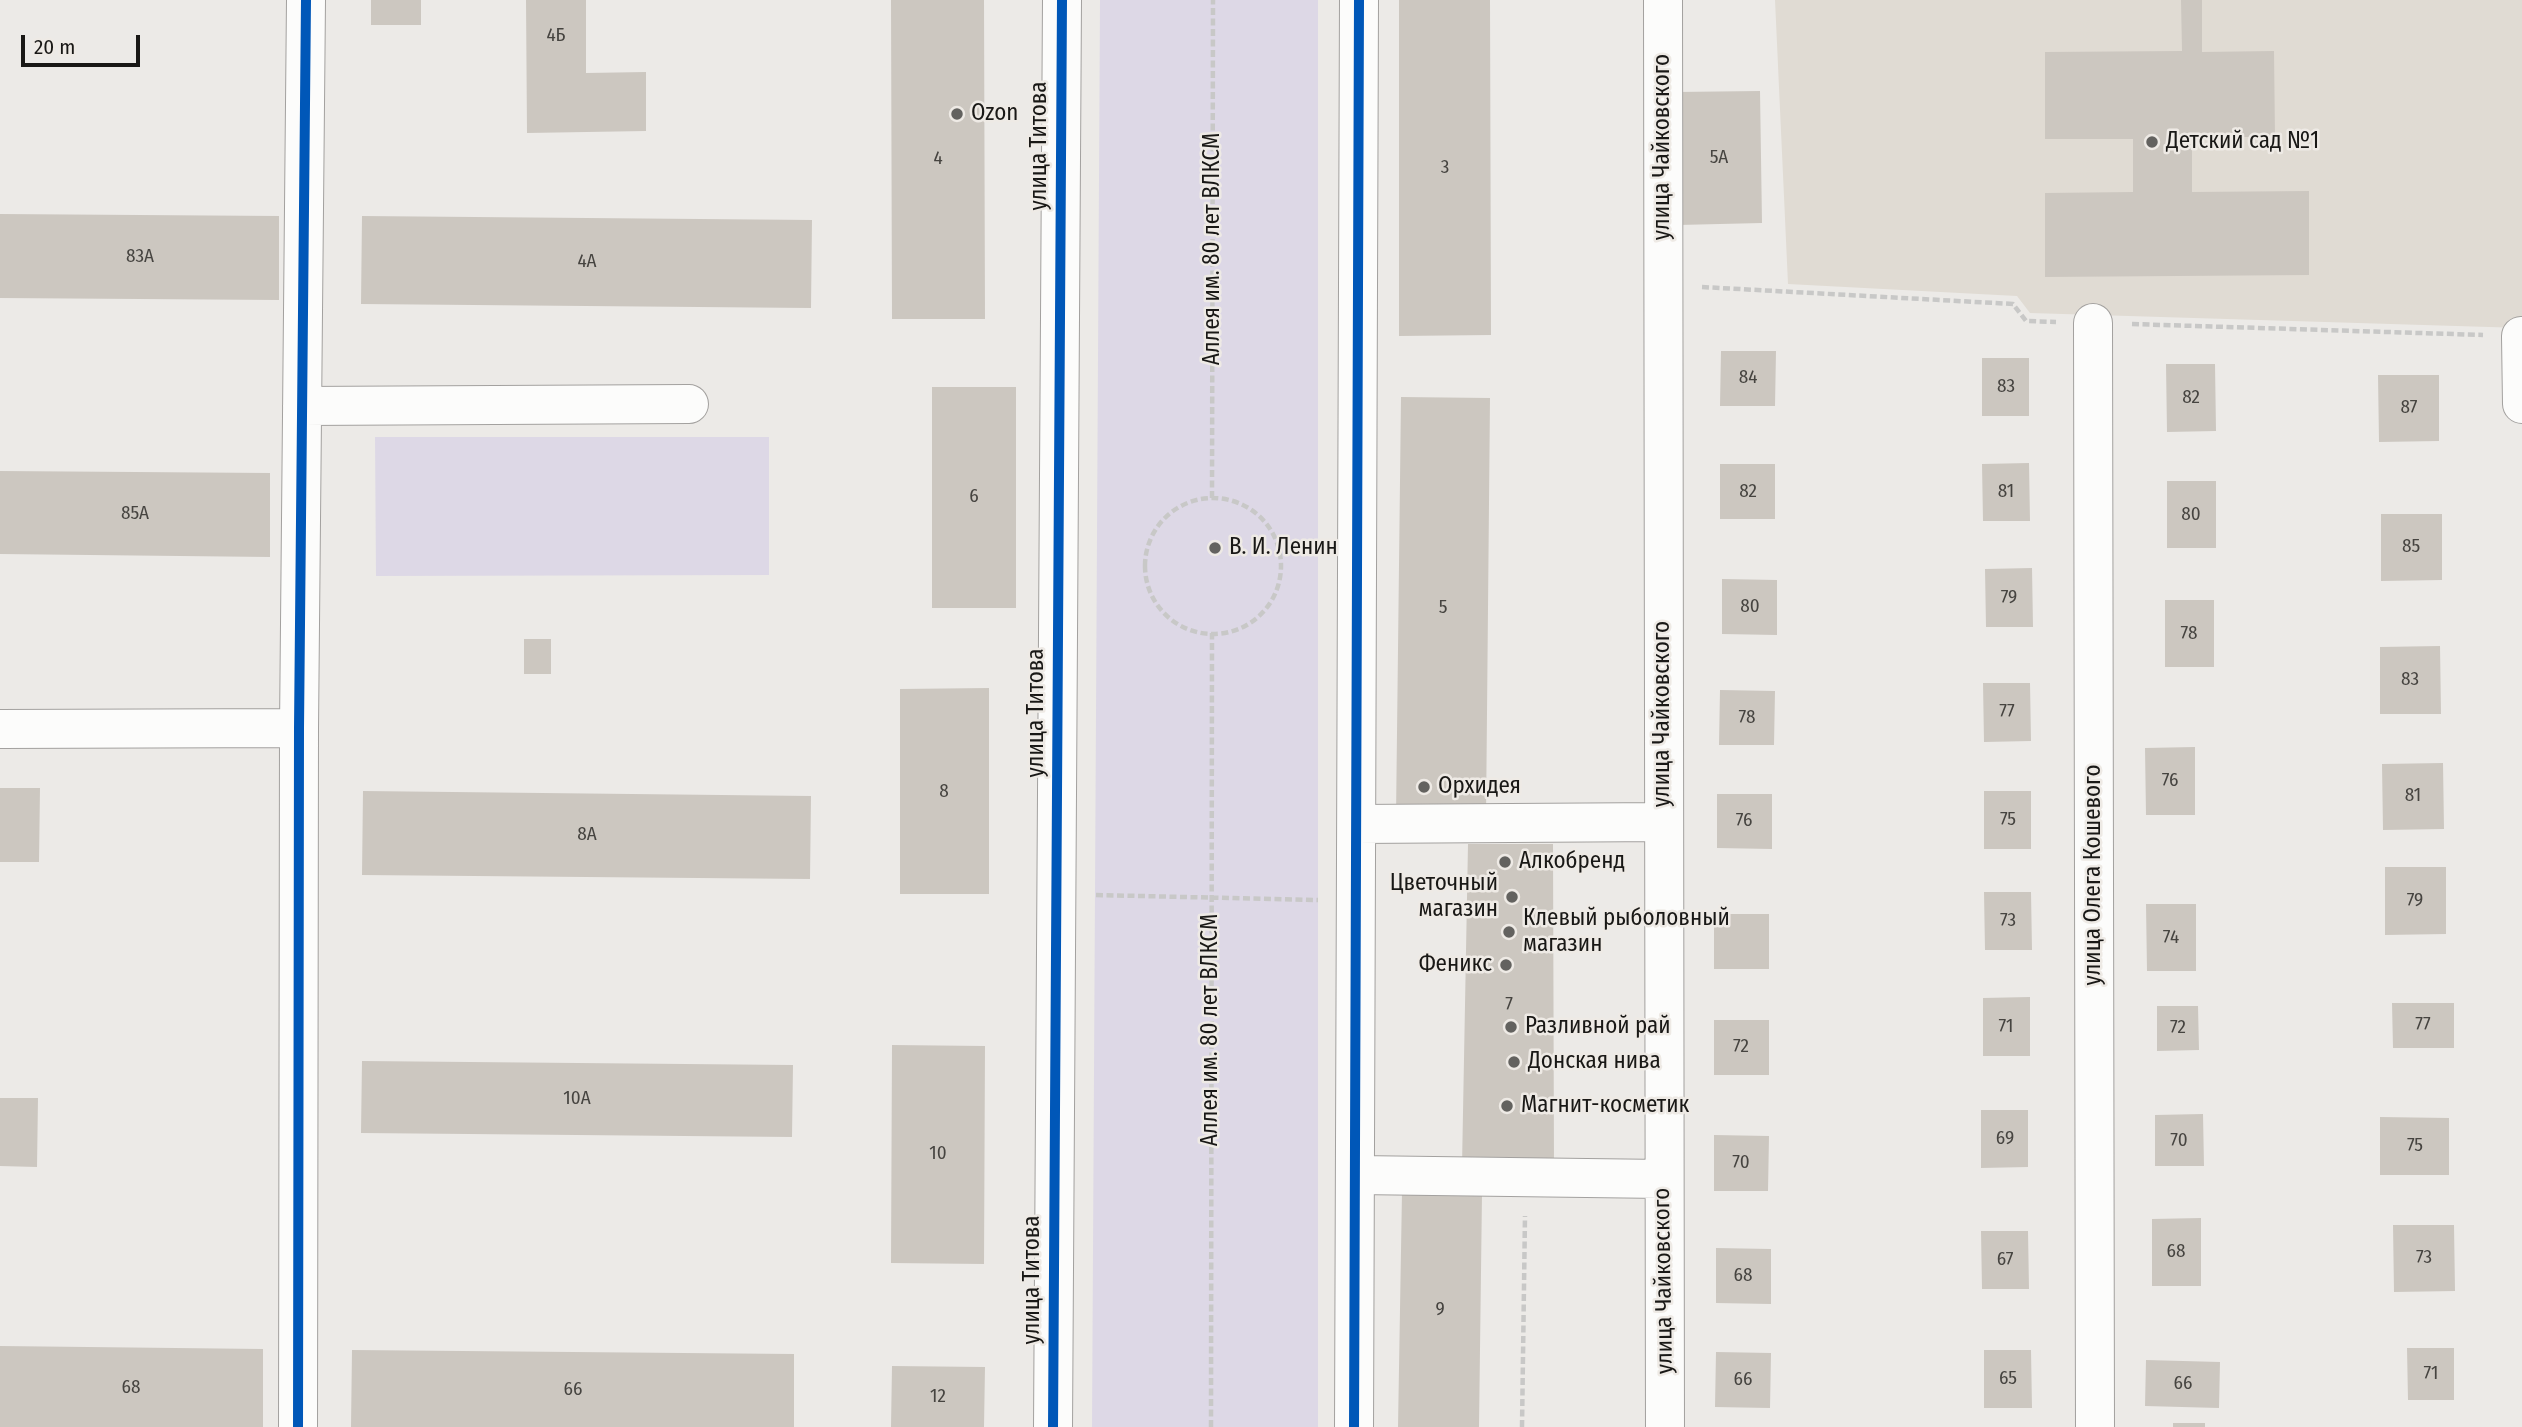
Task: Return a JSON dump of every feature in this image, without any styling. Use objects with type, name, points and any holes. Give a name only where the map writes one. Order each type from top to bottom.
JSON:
[{"type":"street","points":[[298,1427],[299,728],[306,0]]},
{"type":"street","name":"улица Титова","points":[[1053,1427],[1062,0]]},
{"type":"street","points":[[1354,1427],[1357,1175],[1359,0]]},
{"type":"street","name":"улица Чайковского","points":[[1663,0],[1665,1427]]},
{"type":"street","name":"улица Олега Кошевого","points":[[2093,323],[2095,1427]]},
{"type":"street","points":[[2521,336],[2522,404]]},
{"type":"street","points":[[302,406],[689,404]]},
{"type":"street","points":[[0,729],[299,728]]},
{"type":"street","points":[[1358,824],[1663,822]]},
{"type":"street","points":[[1357,1175],[1663,1179]]},
{"type":"path","points":[[1212,498],[1234,500],[1252,509],[1266,522],[1281,554],[1281,574],[1276,594],[1253,621],[1237,630],[1212,633],[1196,632],[1168,617],[1149,589],[1145,570],[1152,535],[1166,516],[1187,502],[1212,498]]},
{"type":"path","points":[[1095,895],[1318,900]]},
{"type":"path","points":[[1522,1427],[1525,1177]]},
{"type":"shaded area","points":[[1100,0],[1318,0],[1318,1427],[1092,1427]]},
{"type":"shaded area","name":"Детский сад №1","points":[[1775,0],[2522,0],[2522,328],[2030,313],[2017,296],[1788,284]]},
{"type":"shaded area","points":[[375,437],[769,437],[769,575],[376,576]]},
{"type":"building","points":[[371,0],[421,0],[421,25],[371,25]]},
{"type":"building","points":[[526,0],[586,0],[586,73],[646,72],[646,131],[527,133]]},
{"type":"building","points":[[891,0],[984,0],[985,319],[892,319]]},
{"type":"building","points":[[1399,0],[1490,0],[1491,335],[1399,336]]},
{"type":"building","points":[[2181,0],[2202,0],[2202,52],[2274,51],[2275,137],[2192,137],[2192,192],[2309,191],[2309,275],[2045,277],[2045,193],[2133,192],[2133,139],[2045,139],[2045,52],[2182,51]]},
{"type":"building","points":[[1760,91],[1762,223],[1678,225],[1676,92]]},
{"type":"building","points":[[0,214],[279,216],[279,300],[0,298]]},
{"type":"building","points":[[362,216],[812,220],[811,308],[361,304]]},
{"type":"building","points":[[1721,351],[1776,351],[1775,406],[1720,406]]},
{"type":"building","points":[[1982,358],[2029,358],[2029,416],[1982,416]]},
{"type":"building","points":[[2166,364],[2215,364],[2216,431],[2167,432]]},
{"type":"building","points":[[2378,375],[2439,375],[2439,441],[2379,442]]},
{"type":"building","points":[[932,387],[1016,387],[1016,608],[932,608]]},
{"type":"building","points":[[1401,397],[1490,398],[1486,818],[1396,817]]},
{"type":"building","points":[[2029,463],[2030,521],[1983,521],[1982,464]]},
{"type":"building","points":[[1720,464],[1775,464],[1775,519],[1720,519]]},
{"type":"building","points":[[0,471],[270,473],[270,557],[0,554]]},
{"type":"building","points":[[2167,481],[2216,481],[2216,548],[2167,548]]},
{"type":"building","points":[[2381,514],[2442,514],[2442,580],[2381,581]]},
{"type":"building","points":[[2032,568],[2033,627],[1986,627],[1985,569]]},
{"type":"building","points":[[1722,579],[1777,580],[1777,635],[1722,634]]},
{"type":"building","points":[[2165,600],[2214,600],[2214,667],[2165,667]]},
{"type":"building","points":[[524,639],[551,639],[551,674],[524,674]]},
{"type":"building","points":[[2440,646],[2441,714],[2380,714],[2380,647]]},
{"type":"building","points":[[1983,683],[2030,683],[2031,741],[1984,742]]},
{"type":"building","points":[[989,688],[989,894],[900,894],[900,689]]},
{"type":"building","points":[[1720,690],[1775,691],[1774,745],[1719,745]]},
{"type":"building","points":[[2195,747],[2195,815],[2146,815],[2145,748]]},
{"type":"building","points":[[2443,763],[2444,829],[2383,830],[2382,764]]},
{"type":"building","points":[[0,788],[40,788],[39,862],[0,862]]},
{"type":"building","points":[[363,791],[811,796],[810,879],[362,875]]},
{"type":"building","points":[[1984,791],[2031,791],[2031,849],[1984,849]]},
{"type":"building","points":[[1717,794],[1772,794],[1772,849],[1717,848]]},
{"type":"building","points":[[1468,844],[1553,844],[1554,1167],[1462,1166]]},
{"type":"building","points":[[2385,867],[2446,867],[2446,934],[2385,935]]},
{"type":"building","points":[[1984,892],[2031,892],[2032,950],[1985,950]]},
{"type":"building","points":[[2146,904],[2196,904],[2196,971],[2147,971]]},
{"type":"building","points":[[1714,914],[1769,914],[1769,969],[1714,969]]},
{"type":"building","points":[[2030,997],[2030,1056],[1983,1056],[1983,998]]},
{"type":"building","points":[[2392,1003],[2454,1003],[2454,1048],[2393,1048]]},
{"type":"building","points":[[2157,1006],[2198,1006],[2199,1050],[2157,1051]]},
{"type":"building","points":[[1714,1020],[1769,1020],[1769,1075],[1714,1075]]},
{"type":"building","points":[[892,1045],[985,1046],[984,1264],[891,1263]]},
{"type":"building","points":[[362,1061],[793,1065],[792,1137],[361,1133]]},
{"type":"building","points":[[0,1098],[38,1098],[37,1167],[0,1166]]},
{"type":"building","points":[[1981,1110],[2028,1110],[2028,1167],[1981,1168]]},
{"type":"building","points":[[2203,1114],[2204,1166],[2155,1166],[2155,1115]]},
{"type":"building","points":[[2380,1117],[2449,1118],[2449,1175],[2380,1175]]},
{"type":"building","points":[[1714,1135],[1769,1136],[1768,1191],[1714,1191]]},
{"type":"building","points":[[1402,1192],[1482,1194],[1479,1427],[1398,1427]]},
{"type":"building","points":[[2201,1218],[2201,1286],[2152,1286],[2152,1219]]},
{"type":"building","points":[[2393,1225],[2454,1225],[2455,1291],[2394,1292]]},
{"type":"building","points":[[1981,1231],[2028,1231],[2029,1289],[1982,1289]]},
{"type":"building","points":[[1716,1248],[1771,1249],[1771,1304],[1716,1303]]},
{"type":"building","points":[[0,1346],[263,1349],[263,1427],[0,1427]]},
{"type":"building","points":[[2407,1348],[2454,1348],[2454,1400],[2408,1400]]},
{"type":"building","points":[[352,1350],[794,1354],[794,1427],[351,1427]]},
{"type":"building","points":[[1984,1350],[2031,1350],[2032,1408],[1984,1408]]},
{"type":"building","points":[[1716,1352],[1771,1353],[1770,1408],[1715,1407]]},
{"type":"building","points":[[2146,1360],[2220,1362],[2219,1408],[2145,1406]]},
{"type":"building","points":[[892,1366],[985,1367],[984,1427],[891,1427]]},
{"type":"building","points":[[2173,1423],[2205,1423],[2205,1427],[2173,1427]]},
{"type":"cycle path","points":[[298,1427],[299,728],[306,0]]},
{"type":"cycle path","points":[[1053,1427],[1062,0]]},
{"type":"cycle path","points":[[1354,1427],[1359,0]]},
{"type":"place","name":"Ozon","points":[[957,114]]},
{"type":"place","name":"Детский сад №1","points":[[2152,142]]},
{"type":"place","name":"В. И. Ленин","points":[[1215,548]]},
{"type":"place","name":"Орхидея","points":[[1424,787]]},
{"type":"place","name":"Алкобренд","points":[[1505,862]]},
{"type":"place","name":"Цветочный магазин","points":[[1512,897]]},
{"type":"place","name":"Клевый рыболовный магазин","points":[[1509,932]]},
{"type":"place","name":"Феникс","points":[[1506,965]]},
{"type":"place","name":"Разливной рай","points":[[1511,1027]]},
{"type":"place","name":"Донская нива","points":[[1514,1062]]},
{"type":"place","name":"Магнит-косметик","points":[[1507,1106]]}]
